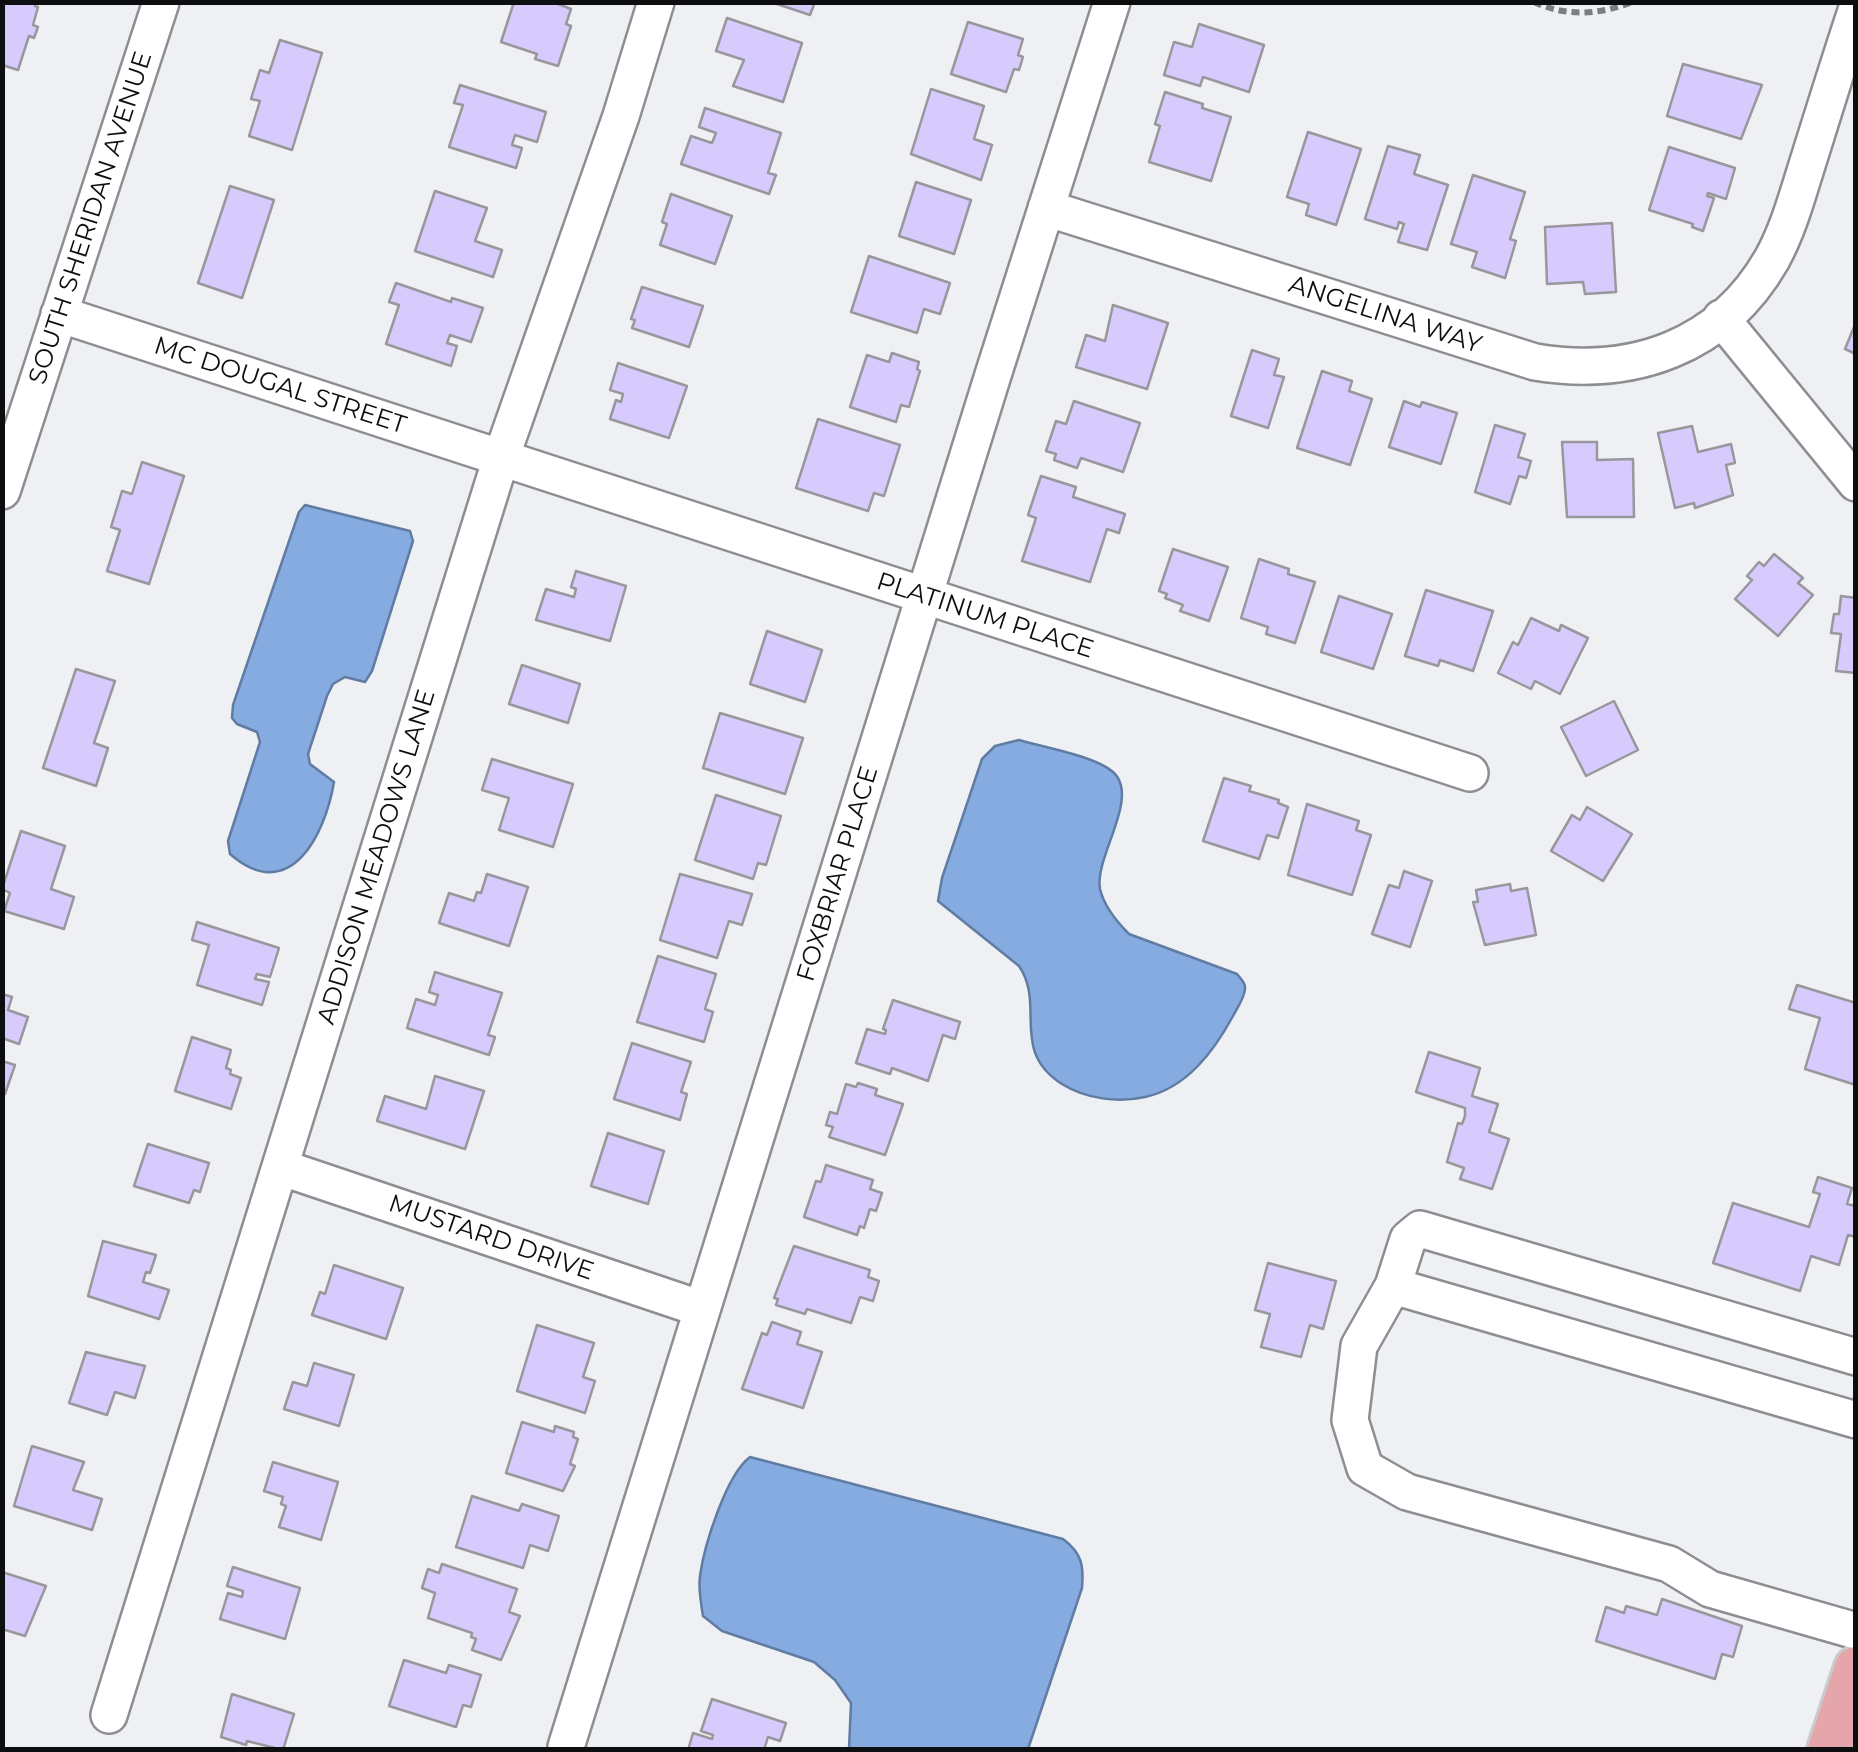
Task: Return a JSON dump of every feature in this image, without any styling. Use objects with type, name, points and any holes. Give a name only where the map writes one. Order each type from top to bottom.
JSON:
[{"type":"main road","points":[[1841,1735],[1856,1668]]},
{"type":"street","name":"SOUTH SHERIDAN AVENUE","points":[[2,490],[161,2]]},
{"type":"street","name":"ADDISON MEADOWS LANE","points":[[109,1714],[501,458],[621,116],[656,2]]},
{"type":"street","name":"FOXBRIAR PLACE","points":[[566,1747],[1112,2]]},
{"type":"street","name":"ANGELINA WAY","points":[[1046,208],[1548,365],[1584,369],[1650,359],[1692,340],[1722,318],[1761,277],[1785,232],[1856,11]]},
{"type":"street","name":"MC DOUGAL STREET","points":[[60,314],[501,458]]},
{"type":"street","points":[[1722,318],[1856,484]]},
{"type":"street","name":"PLATINUM PLACE","points":[[501,458],[1470,773]]},
{"type":"street","name":"MUSTARD DRIVE","points":[[280,1167],[702,1309]]},
{"type":"street","points":[[1856,1356],[1420,1229],[1408,1238],[1393,1286],[1360,1346],[1350,1420],[1364,1468],[1407,1492],[1669,1564],[1710,1590],[1856,1631]]},
{"type":"street","points":[[1393,1286],[1856,1420]]},
{"type":"path","points":[[1534,2],[1555,12],[1593,14],[1632,2]]},
{"type":"water","points":[[305,505],[410,531],[413,541],[372,671],[365,682],[345,677],[333,684],[308,754],[310,764],[334,782],[322,823],[301,857],[287,868],[270,872],[251,868],[230,854],[228,841],[260,742],[257,732],[232,718],[233,705],[299,512]]},
{"type":"water","points":[[1019,740],[1094,761],[1113,772],[1120,783],[1120,812],[1103,861],[1100,889],[1124,929],[1237,974],[1244,983],[1241,1002],[1208,1055],[1186,1077],[1160,1092],[1135,1099],[1102,1098],[1071,1089],[1046,1071],[1032,1042],[1030,996],[1019,966],[938,901],[982,759],[995,746]]},
{"type":"water","points":[[750,1457],[1063,1539],[1074,1549],[1083,1573],[1082,1588],[1028,1749],[849,1749],[851,1703],[835,1680],[814,1662],[722,1631],[703,1616],[699,1581],[711,1530],[733,1479]]},
{"type":"building","points":[[2,2],[36,2],[38,7],[33,25],[38,27],[34,38],[29,36],[18,70],[2,65]]},
{"type":"building","points":[[514,2],[553,2],[571,9],[566,24],[571,26],[558,66],[501,42]]},
{"type":"building","points":[[771,2],[815,2],[810,15]]},
{"type":"building","points":[[727,18],[802,43],[783,102],[733,86],[744,60],[716,51]]},
{"type":"building","points":[[968,22],[1023,39],[1019,70],[1014,69],[1006,92],[951,74]]},
{"type":"building","points":[[1199,24],[1264,45],[1249,92],[1203,77],[1200,86],[1164,75],[1174,42],[1192,47]]},
{"type":"building","points":[[280,40],[322,53],[292,150],[249,136],[260,101],[251,99],[260,70],[269,73]]},
{"type":"building","points":[[1683,64],[1762,85],[1741,139],[1667,116]]},
{"type":"building","points":[[460,85],[546,112],[537,142],[515,135],[512,145],[522,148],[516,168],[449,147],[463,105],[454,103]]},
{"type":"building","points":[[931,89],[984,106],[974,139],[992,145],[981,180],[911,154]]},
{"type":"building","points":[[1165,92],[1231,117],[1211,181],[1149,162]]},
{"type":"building","points":[[705,108],[781,133],[768,173],[776,175],[769,194],[681,164],[691,136],[712,143],[716,133],[699,127]]},
{"type":"building","points":[[1308,132],[1361,149],[1336,225],[1306,215],[1309,204],[1287,197]]},
{"type":"building","points":[[1388,146],[1420,155],[1414,174],[1448,185],[1427,250],[1398,242],[1404,224],[1399,222],[1397,229],[1365,219]]},
{"type":"building","points":[[1669,147],[1735,168],[1726,199],[1708,193],[1714,198],[1703,231],[1649,210]]},
{"type":"building","points":[[1473,175],[1525,192],[1510,239],[1516,241],[1505,278],[1472,267],[1477,252],[1451,244]]},
{"type":"building","points":[[916,182],[971,200],[954,254],[899,236]]},
{"type":"building","points":[[230,186],[274,200],[242,298],[198,283]]},
{"type":"building","points":[[435,191],[487,208],[475,241],[502,250],[493,277],[415,251]]},
{"type":"building","points":[[671,194],[732,216],[715,264],[660,245]]},
{"type":"building","points":[[1612,223],[1616,292],[1585,294],[1583,282],[1547,284],[1545,227]]},
{"type":"building","points":[[869,256],[950,283],[940,314],[924,309],[917,333],[851,312]]},
{"type":"building","points":[[396,283],[451,302],[452,298],[483,308],[471,342],[450,335],[447,343],[457,346],[451,366],[386,344],[399,305],[389,302]]},
{"type":"building","points":[[642,287],[703,306],[689,347],[632,328],[635,320],[631,319]]},
{"type":"building","points":[[1113,305],[1168,323],[1147,389],[1076,367],[1086,335],[1105,341]]},
{"type":"building","points":[[1856,322],[1856,354],[1845,349]]},
{"type":"building","points":[[1252,350],[1279,359],[1274,375],[1284,377],[1268,428],[1231,416]]},
{"type":"building","points":[[892,353],[919,362],[920,371],[909,407],[901,405],[896,422],[850,407],[867,355],[889,362]]},
{"type":"building","points":[[618,363],[687,386],[669,438],[610,419],[616,400],[621,402],[623,394],[610,390]]},
{"type":"building","points":[[1322,371],[1352,381],[1349,391],[1372,399],[1350,465],[1297,448]]},
{"type":"building","points":[[1074,401],[1140,423],[1123,472],[1081,458],[1077,468],[1054,460],[1056,454],[1046,451],[1056,421],[1066,424]]},
{"type":"building","points":[[1404,401],[1457,413],[1441,464],[1389,447]]},
{"type":"building","points":[[818,419],[900,445],[884,496],[874,493],[868,511],[796,488]]},
{"type":"building","points":[[1495,425],[1525,434],[1518,457],[1531,461],[1526,478],[1519,476],[1510,504],[1475,492]]},
{"type":"building","points":[[1692,426],[1698,452],[1731,444],[1735,463],[1726,465],[1733,495],[1695,508],[1694,503],[1675,508],[1658,433]]},
{"type":"building","points":[[1562,442],[1597,442],[1597,460],[1633,459],[1634,517],[1567,517]]},
{"type":"building","points":[[142,462],[184,476],[149,584],[107,571],[120,530],[111,527],[122,491],[132,494]]},
{"type":"building","points":[[1041,476],[1076,487],[1073,497],[1125,514],[1119,533],[1107,529],[1090,582],[1022,561],[1036,518],[1028,515]]},
{"type":"building","points":[[1173,549],[1228,567],[1209,621],[1180,611],[1183,605],[1165,598],[1167,594],[1159,591]]},
{"type":"building","points":[[1774,554],[1803,578],[1798,583],[1813,595],[1778,636],[1735,599],[1752,580],[1747,576],[1759,562],[1764,566]]},
{"type":"building","points":[[1259,559],[1315,582],[1295,643],[1266,634],[1268,627],[1241,618]]},
{"type":"building","points":[[576,571],[626,586],[610,641],[536,620],[546,589],[574,597],[576,589],[571,587]]},
{"type":"building","points":[[1426,590],[1493,611],[1473,671],[1440,660],[1438,666],[1405,656]]},
{"type":"building","points":[[1339,596],[1392,614],[1373,669],[1321,652]]},
{"type":"building","points":[[1841,596],[1856,598],[1856,673],[1836,671],[1841,634],[1831,633]]},
{"type":"building","points":[[1531,618],[1559,631],[1561,625],[1588,638],[1560,694],[1535,681],[1531,689],[1498,673],[1513,642],[1518,645]]},
{"type":"building","points":[[767,631],[822,650],[805,702],[750,684]]},
{"type":"building","points":[[522,665],[580,684],[568,723],[509,704]]},
{"type":"building","points":[[76,669],[115,681],[94,743],[108,748],[96,786],[43,768]]},
{"type":"building","points":[[1614,701],[1638,750],[1586,776],[1561,727]]},
{"type":"building","points":[[720,713],[803,738],[785,794],[703,768]]},
{"type":"building","points":[[492,759],[573,784],[553,847],[499,830],[509,798],[482,790]]},
{"type":"building","points":[[1224,778],[1251,786],[1249,791],[1279,800],[1288,807],[1278,838],[1267,835],[1259,859],[1203,841]]},
{"type":"building","points":[[716,795],[781,816],[766,865],[758,863],[753,879],[695,860]]},
{"type":"building","points":[[1307,804],[1359,821],[1356,830],[1371,835],[1352,895],[1288,875]]},
{"type":"building","points":[[1587,807],[1632,834],[1603,881],[1551,851],[1572,815],[1580,820]]},
{"type":"building","points":[[21,831],[65,846],[51,889],[74,897],[64,929],[4,911],[10,893],[2,889]]},
{"type":"building","points":[[1404,871],[1432,881],[1410,947],[1372,934],[1389,885],[1399,888]]},
{"type":"building","points":[[487,874],[528,887],[509,946],[439,923],[449,893],[474,901]]},
{"type":"building","points":[[680,874],[752,894],[742,925],[729,921],[717,958],[660,940]]},
{"type":"building","points":[[1510,884],[1511,891],[1527,888],[1536,935],[1485,945],[1473,902],[1478,902],[1476,890]]},
{"type":"building","points":[[197,922],[279,948],[270,977],[257,974],[255,979],[269,982],[262,1005],[197,985],[209,945],[192,940]]},
{"type":"building","points":[[658,956],[716,974],[705,1009],[713,1012],[704,1042],[637,1022]]},
{"type":"building","points":[[435,972],[502,993],[488,1035],[495,1037],[489,1055],[407,1028],[416,999],[435,1005],[438,995],[429,992]]},
{"type":"building","points":[[1797,985],[1856,1003],[1856,1085],[1805,1069],[1820,1018],[1789,1009]]},
{"type":"building","points":[[2,994],[12,997],[8,1010],[28,1017],[19,1044],[2,1038]]},
{"type":"building","points":[[893,1000],[960,1022],[955,1039],[943,1035],[928,1081],[892,1068],[890,1074],[856,1063],[867,1029],[885,1034],[883,1029]]},
{"type":"building","points":[[192,1037],[231,1050],[226,1068],[241,1078],[231,1109],[175,1091]]},
{"type":"building","points":[[632,1043],[691,1062],[681,1092],[687,1094],[680,1120],[614,1099]]},
{"type":"building","points":[[1429,1052],[1480,1068],[1472,1096],[1498,1104],[1489,1132],[1509,1139],[1492,1189],[1460,1179],[1464,1168],[1447,1162],[1465,1108],[1416,1092]]},
{"type":"building","points":[[2,1061],[15,1065],[5,1094],[2,1093]]},
{"type":"building","points":[[435,1076],[484,1091],[465,1149],[377,1121],[385,1096],[426,1109]]},
{"type":"building","points":[[858,1083],[877,1089],[875,1095],[903,1104],[885,1155],[829,1137],[833,1127],[826,1125],[830,1112],[837,1114],[846,1084],[856,1087]]},
{"type":"building","points":[[608,1133],[664,1151],[648,1204],[591,1186]]},
{"type":"building","points":[[148,1144],[209,1163],[200,1192],[194,1190],[189,1203],[134,1186]]},
{"type":"building","points":[[826,1165],[873,1180],[870,1189],[882,1193],[876,1211],[870,1209],[864,1228],[860,1226],[857,1235],[804,1217]]},
{"type":"building","points":[[1818,1177],[1852,1188],[1847,1204],[1856,1206],[1856,1237],[1848,1235],[1839,1265],[1811,1256],[1800,1291],[1713,1263],[1733,1203],[1809,1227],[1820,1194],[1813,1192]]},
{"type":"building","points":[[103,1241],[156,1255],[143,1282],[169,1290],[159,1319],[88,1296]]},
{"type":"building","points":[[794,1246],[870,1270],[868,1277],[879,1281],[873,1301],[860,1297],[851,1323],[807,1309],[805,1314],[776,1305],[778,1299],[774,1298]]},
{"type":"building","points":[[1268,1263],[1336,1281],[1323,1329],[1310,1325],[1301,1357],[1261,1347],[1270,1314],[1255,1310]]},
{"type":"building","points":[[334,1265],[403,1288],[386,1339],[312,1315],[320,1292],[325,1294]]},
{"type":"building","points":[[772,1322],[801,1332],[797,1344],[822,1352],[803,1408],[742,1389],[762,1333],[767,1335]]},
{"type":"building","points":[[537,1325],[594,1343],[583,1377],[595,1381],[585,1413],[517,1391]]},
{"type":"building","points":[[86,1352],[145,1366],[135,1398],[115,1392],[107,1415],[69,1403]]},
{"type":"building","points":[[314,1363],[354,1375],[339,1426],[284,1409],[293,1382],[307,1386]]},
{"type":"building","points":[[522,1422],[554,1432],[555,1426],[574,1432],[573,1437],[578,1439],[570,1464],[575,1466],[563,1491],[506,1473]]},
{"type":"building","points":[[32,1446],[84,1462],[73,1490],[102,1499],[92,1530],[14,1506]]},
{"type":"building","points":[[273,1462],[338,1482],[321,1540],[279,1527],[286,1506],[281,1504],[283,1497],[264,1491]]},
{"type":"building","points":[[472,1496],[519,1511],[522,1504],[559,1516],[548,1551],[530,1545],[523,1568],[456,1547]]},
{"type":"building","points":[[442,1564],[517,1589],[509,1612],[520,1616],[501,1660],[472,1650],[476,1639],[471,1637],[472,1633],[428,1618],[435,1593],[422,1588],[428,1569],[439,1573]]},
{"type":"building","points":[[233,1567],[300,1588],[285,1639],[220,1619],[228,1593],[242,1597],[243,1591],[227,1586]]},
{"type":"building","points":[[2,1572],[46,1586],[25,1636],[2,1629]]},
{"type":"building","points":[[1662,1599],[1742,1626],[1733,1657],[1722,1654],[1715,1679],[1596,1641],[1606,1607],[1624,1613],[1626,1606],[1657,1615]]},
{"type":"building","points":[[404,1660],[446,1673],[449,1665],[481,1675],[471,1707],[463,1705],[456,1727],[389,1706]]},
{"type":"building","points":[[232,1694],[294,1714],[283,1750],[221,1737]]},
{"type":"building","points":[[712,1699],[786,1723],[780,1741],[768,1737],[764,1750],[688,1750],[693,1733],[712,1739],[713,1735],[701,1731]]}]
